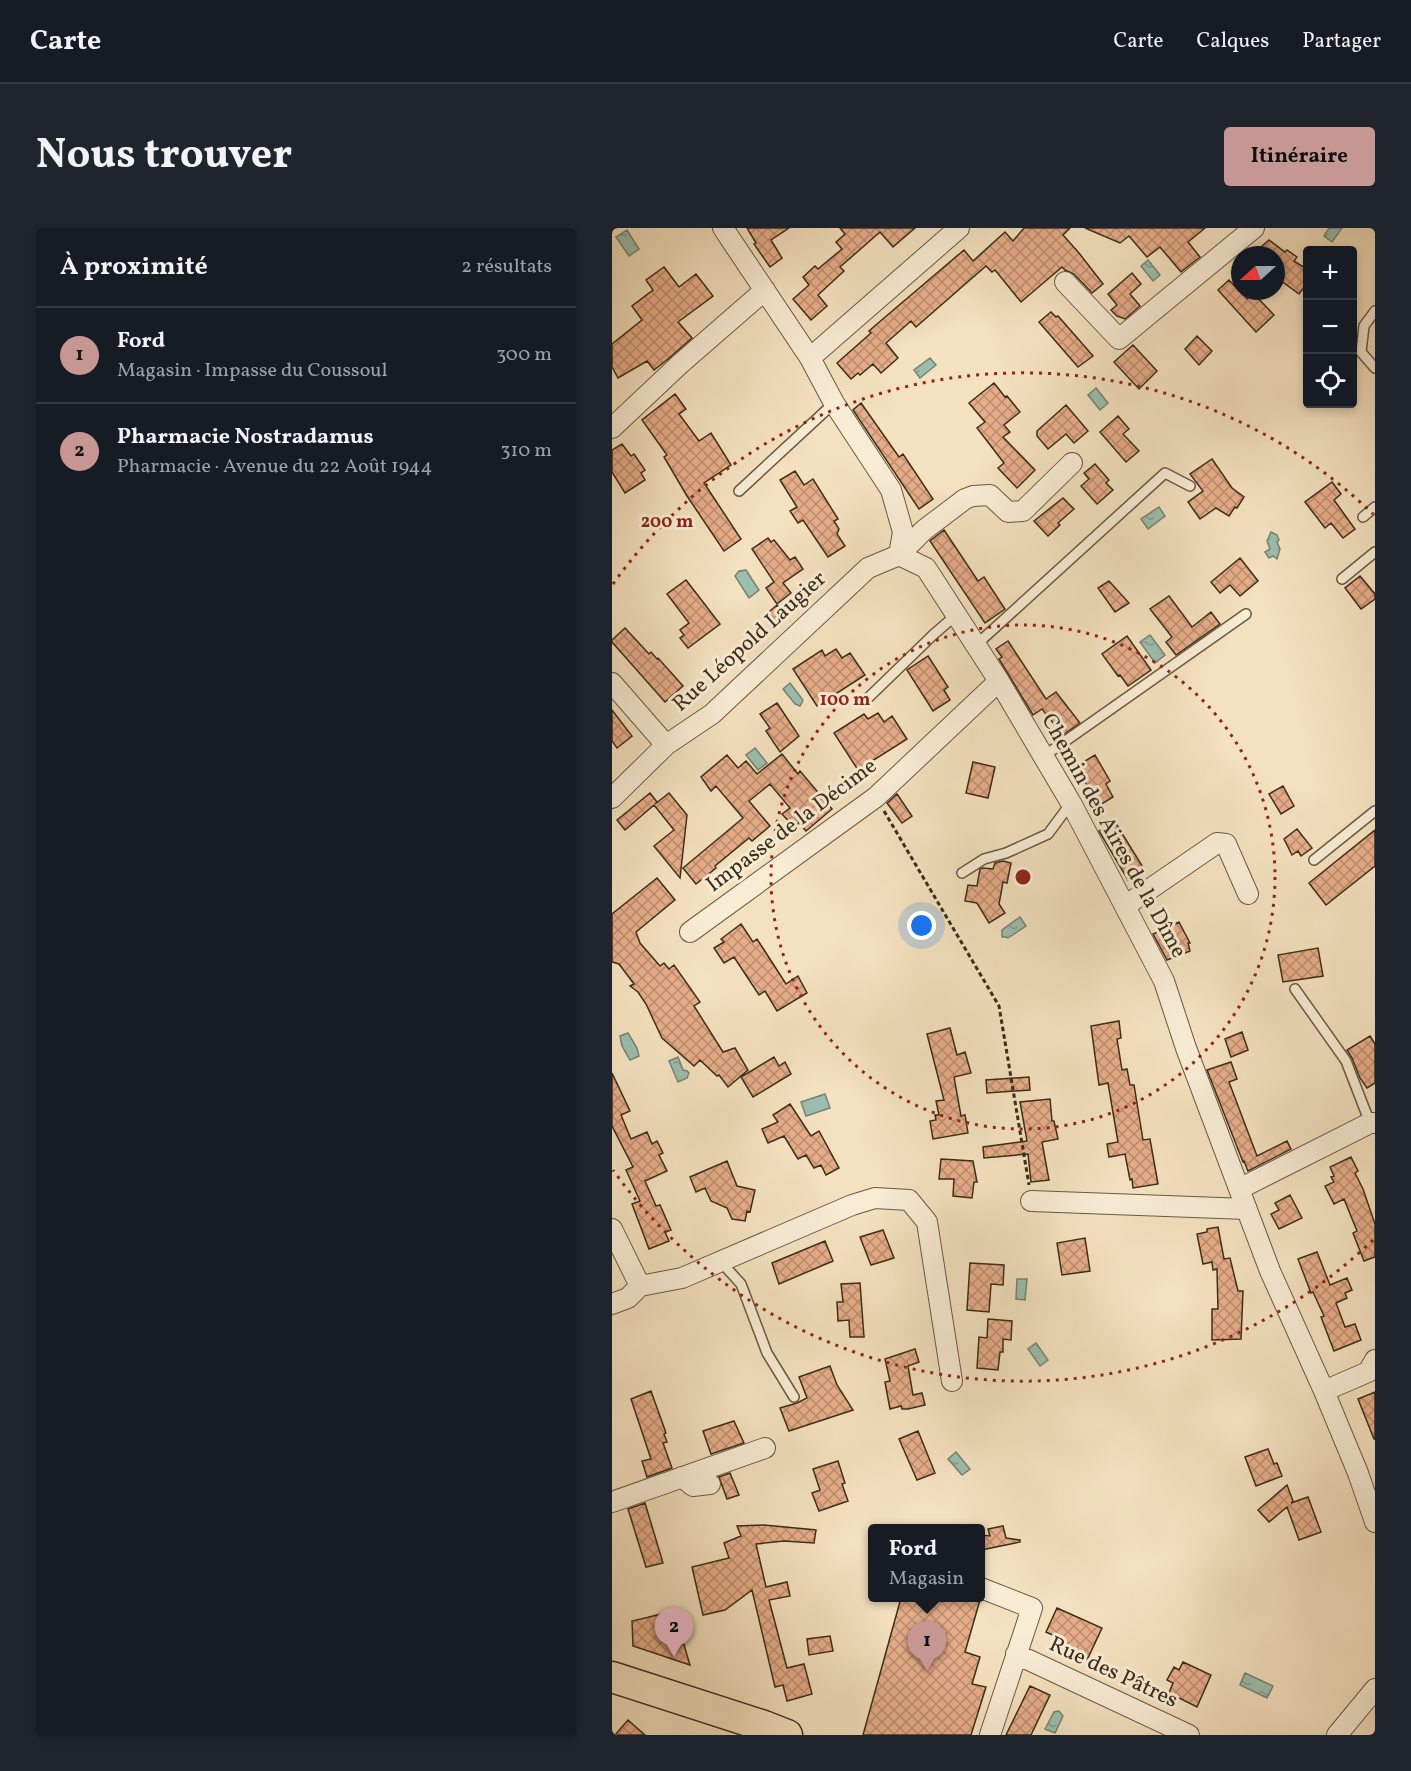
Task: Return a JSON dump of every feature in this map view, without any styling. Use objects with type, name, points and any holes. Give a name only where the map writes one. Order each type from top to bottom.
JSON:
[{"type":"main road","points":[[612,1677],[787,1735]]},
{"type":"street","points":[[723,228],[810,358],[834,403],[891,490],[903,532],[899,555]]},
{"type":"street","points":[[810,358],[960,228]]},
{"type":"street","points":[[1065,282],[1119,339],[1254,228]]},
{"type":"street","points":[[612,428],[680,364],[765,290]]},
{"type":"street","points":[[899,555],[924,530],[973,496],[990,495],[1008,512],[1023,511],[1072,463]]},
{"type":"street","name":"Chemin des Aires de la Dîme","points":[[899,555],[926,568],[999,681],[1071,803],[1164,981],[1186,1048],[1270,1271],[1324,1391],[1358,1473],[1375,1522]]},
{"type":"street","name":"Rue Léopold Laugier","points":[[612,798],[666,745],[712,714],[868,568],[899,555]]},
{"type":"street","name":"Impasse de la Décime","points":[[690,932],[876,797],[999,681]]},
{"type":"street","points":[[612,683],[666,745]]},
{"type":"street","points":[[1125,906],[1217,843],[1226,844],[1248,894]]},
{"type":"street","points":[[1239,1189],[1373,1123]]},
{"type":"street","points":[[612,1304],[628,1298],[640,1286],[682,1278],[852,1205],[875,1198],[909,1200],[927,1222],[952,1381]]},
{"type":"street","points":[[1031,1202],[1248,1209]]},
{"type":"street","points":[[612,1229],[640,1286]]},
{"type":"street","points":[[1324,1391],[1368,1372],[1375,1360]]},
{"type":"street","points":[[612,1502],[765,1448]]},
{"type":"street","points":[[682,1477],[693,1486],[710,1484]]},
{"type":"street","points":[[985,1590],[1032,1608],[990,1735]]},
{"type":"street","name":"Rue des Pâtres","points":[[1016,1654],[1189,1735]]},
{"type":"street","points":[[1337,1735],[1375,1689]]},
{"type":"lane","points":[[1375,311],[1364,326],[1361,352],[1375,368]]},
{"type":"lane","points":[[739,491],[834,403]]},
{"type":"lane","points":[[976,645],[1165,473],[1190,486]]},
{"type":"lane","points":[[1363,517],[1375,507]]},
{"type":"lane","points":[[1342,579],[1375,552]]},
{"type":"lane","points":[[1044,756],[1245,614]]},
{"type":"lane","points":[[868,698],[956,615]]},
{"type":"lane","points":[[962,873],[984,859],[1006,853],[1048,834],[1071,803]]},
{"type":"lane","points":[[1314,860],[1375,812]]},
{"type":"lane","points":[[1295,989],[1346,1061],[1373,1123]]},
{"type":"lane","points":[[721,1262],[741,1284],[767,1353],[794,1397]]},
{"type":"path","points":[[876,797],[999,1006],[1031,1202]]},
{"type":"water","points":[[1329,228],[1342,228],[1332,242],[1324,236]]},
{"type":"water","points":[[627,230],[639,249],[629,256],[616,237]]},
{"type":"water","points":[[1148,260],[1160,275],[1153,281],[1141,266]]},
{"type":"water","points":[[930,358],[936,365],[920,378],[914,370]]},
{"type":"water","points":[[1096,388],[1108,403],[1100,410],[1088,395]]},
{"type":"water","points":[[1159,507],[1165,516],[1148,529],[1141,519]]},
{"type":"water","points":[[1271,532],[1277,535],[1279,540],[1277,542],[1280,549],[1277,559],[1273,556],[1269,558],[1265,552],[1270,549],[1267,541]]},
{"type":"water","points":[[746,570],[759,590],[749,598],[735,576],[739,571]]},
{"type":"water","points":[[1150,635],[1165,655],[1155,663],[1140,642]]},
{"type":"water","points":[[790,683],[803,700],[800,706],[795,704],[783,689]]},
{"type":"water","points":[[755,748],[767,763],[758,770],[746,755]]},
{"type":"water","points":[[1020,917],[1026,926],[1008,938],[1002,937],[1002,930]]},
{"type":"water","points":[[628,1033],[639,1056],[630,1060],[622,1046],[620,1036]]},
{"type":"water","points":[[678,1057],[683,1070],[689,1073],[687,1078],[678,1082],[669,1061]]},
{"type":"water","points":[[825,1094],[830,1108],[806,1116],[801,1102]]},
{"type":"water","points":[[1017,1279],[1027,1279],[1025,1300],[1016,1299]]},
{"type":"water","points":[[1036,1343],[1048,1360],[1040,1366],[1028,1349]]},
{"type":"water","points":[[956,1452],[970,1469],[962,1475],[948,1459]]},
{"type":"water","points":[[1245,1673],[1273,1686],[1267,1698],[1240,1685]]},
{"type":"water","points":[[1058,1711],[1063,1716],[1055,1733],[1045,1729],[1054,1712]]},
{"type":"building","points":[[747,228],[789,228],[771,240],[782,258],[770,267],[754,244],[756,243]]},
{"type":"building","points":[[840,228],[915,228],[893,247],[880,232],[840,267],[844,271],[818,295],[827,306],[811,320],[793,299],[809,285],[803,277],[815,266],[818,269],[842,249],[836,242],[845,234]]},
{"type":"building","points":[[1024,228],[1070,228],[1063,235],[1103,284],[1092,293],[1074,274],[1062,267],[1021,302],[995,270],[992,272],[986,266],[916,327],[911,321],[886,343],[898,358],[881,373],[873,364],[851,379],[837,363],[871,333],[869,331],[964,250],[973,261],[1005,232],[1013,241]]},
{"type":"building","points":[[1085,228],[1205,228],[1188,242],[1200,257],[1181,272],[1160,247],[1147,257],[1129,236],[1120,243]]},
{"type":"building","points":[[1269,240],[1277,246],[1262,246]]},
{"type":"building","points":[[1287,250],[1297,257],[1294,261],[1303,267],[1303,289],[1299,294],[1285,284],[1285,252]]},
{"type":"building","points":[[664,267],[679,287],[696,274],[713,296],[678,322],[692,338],[668,359],[654,370],[647,361],[618,378],[612,367],[612,344],[642,320],[632,306],[653,290],[646,280]]},
{"type":"building","points":[[1132,273],[1141,284],[1130,294],[1140,306],[1125,319],[1117,316],[1111,310],[1117,305],[1108,294]]},
{"type":"building","points":[[1229,280],[1231,300],[1260,300],[1274,315],[1256,332],[1218,290]]},
{"type":"building","points":[[1051,312],[1056,317],[1058,316],[1093,356],[1078,367],[1039,322]]},
{"type":"building","points":[[1197,336],[1212,351],[1199,365],[1185,349]]},
{"type":"building","points":[[1133,345],[1157,371],[1139,389],[1114,362]]},
{"type":"building","points":[[994,383],[1020,412],[1004,425],[1010,432],[1003,437],[1035,470],[1017,488],[998,468],[1004,463],[977,428],[985,422],[969,403]]},
{"type":"building","points":[[675,394],[686,409],[679,414],[699,441],[711,433],[731,465],[704,483],[741,539],[724,551],[687,496],[664,457],[667,455],[642,420]]},
{"type":"building","points":[[861,403],[899,457],[903,454],[933,499],[919,509],[853,410]]},
{"type":"building","points":[[1066,405],[1088,431],[1074,443],[1066,434],[1048,449],[1037,436],[1037,431]]},
{"type":"building","points":[[1118,416],[1129,429],[1123,434],[1139,451],[1126,462],[1100,432]]},
{"type":"building","points":[[622,444],[631,456],[634,454],[645,470],[641,473],[645,480],[625,493],[612,472],[612,450]]},
{"type":"building","points":[[1212,459],[1232,488],[1244,497],[1229,516],[1216,508],[1200,519],[1188,502],[1203,491],[1190,474]]},
{"type":"building","points":[[1095,464],[1109,480],[1106,483],[1113,490],[1097,504],[1081,486],[1089,479],[1084,473]]},
{"type":"building","points":[[795,471],[804,485],[813,479],[838,519],[834,521],[839,529],[837,534],[845,546],[828,557],[803,520],[798,523],[790,511],[797,507],[780,480]]},
{"type":"building","points":[[1332,482],[1341,494],[1334,500],[1355,529],[1343,538],[1331,523],[1325,528],[1305,502]]},
{"type":"building","points":[[1063,498],[1074,509],[1058,523],[1060,525],[1048,536],[1034,521]]},
{"type":"building","points":[[944,530],[978,581],[984,577],[1005,609],[985,623],[930,541]]},
{"type":"building","points":[[768,538],[771,542],[774,540],[790,560],[795,557],[803,569],[783,583],[791,593],[777,604],[766,588],[774,582],[752,549]]},
{"type":"building","points":[[1240,558],[1258,581],[1240,596],[1230,585],[1220,593],[1211,582]]},
{"type":"building","points":[[1360,576],[1375,594],[1375,599],[1361,609],[1345,588]]},
{"type":"building","points":[[686,580],[720,624],[688,648],[680,638],[684,635],[680,630],[689,623],[667,594]]},
{"type":"building","points":[[1109,581],[1129,603],[1115,612],[1098,588]]},
{"type":"building","points":[[1169,596],[1192,627],[1211,612],[1220,624],[1176,655],[1166,642],[1172,637],[1150,609]]},
{"type":"building","points":[[777,605],[784,615],[772,627],[764,616]]},
{"type":"building","points":[[625,628],[649,654],[651,652],[658,658],[683,686],[665,702],[612,642]]},
{"type":"building","points":[[1127,636],[1151,670],[1128,686],[1102,654]]},
{"type":"building","points":[[1008,641],[1046,699],[1056,692],[1080,723],[1063,735],[1042,709],[1033,715],[999,659],[1002,657],[996,649]]},
{"type":"building","points":[[836,649],[842,658],[850,653],[865,675],[817,706],[793,669],[822,650],[825,656]]},
{"type":"building","points":[[928,656],[948,687],[944,690],[950,700],[933,711],[907,670]]},
{"type":"building","points":[[777,703],[799,736],[780,752],[766,731],[770,728],[760,714]]},
{"type":"building","points":[[612,710],[632,736],[617,748],[612,741]]},
{"type":"building","points":[[878,713],[884,722],[892,716],[907,739],[858,770],[834,733],[864,714],[868,719]]},
{"type":"building","points":[[782,754],[798,774],[800,771],[832,809],[806,831],[799,823],[794,827],[782,814],[790,808],[770,784],[749,801],[770,826],[752,841],[749,838],[696,884],[683,868],[743,818],[716,786],[711,791],[701,777],[727,755],[738,768],[746,761],[757,774]]},
{"type":"building","points":[[1095,755],[1110,781],[1106,784],[1113,797],[1100,805],[1075,767]]},
{"type":"building","points":[[973,762],[995,767],[988,798],[966,793]]},
{"type":"building","points":[[1283,786],[1294,806],[1281,814],[1269,794]]},
{"type":"building","points":[[650,793],[657,802],[655,804],[669,793],[687,815],[680,878],[654,846],[674,830],[654,805],[625,830],[617,820]]},
{"type":"building","points":[[897,794],[912,816],[902,823],[887,803]]},
{"type":"building","points":[[1115,822],[1144,869],[1128,880],[1099,831]]},
{"type":"building","points":[[1297,829],[1312,848],[1301,856],[1298,851],[1292,855],[1284,839]]},
{"type":"building","points":[[1375,830],[1375,866],[1326,905],[1309,883]]},
{"type":"building","points":[[1003,861],[1011,863],[1007,883],[1003,882],[999,904],[1005,913],[989,923],[977,903],[965,901],[968,885],[977,886],[980,869],[993,869],[995,863]]},
{"type":"building","points":[[657,878],[675,900],[636,932],[640,943],[660,966],[664,963],[669,969],[674,965],[700,1002],[694,1006],[723,1052],[735,1048],[748,1070],[728,1087],[719,1075],[717,1076],[700,1060],[694,1066],[662,1038],[646,1004],[638,992],[630,986],[634,984],[619,964],[612,962],[612,914]]},
{"type":"building","points":[[1179,922],[1190,943],[1188,943],[1190,951],[1167,960],[1153,934]]},
{"type":"building","points":[[741,924],[753,942],[757,939],[786,984],[798,976],[807,993],[777,1011],[765,991],[759,995],[734,957],[724,963],[714,948],[724,942],[721,939]]},
{"type":"building","points":[[1318,948],[1323,976],[1283,982],[1278,955]]},
{"type":"building","points":[[1119,1021],[1121,1038],[1117,1039],[1122,1070],[1127,1069],[1130,1085],[1134,1085],[1143,1140],[1150,1139],[1158,1184],[1133,1188],[1125,1154],[1109,1157],[1107,1144],[1118,1142],[1108,1083],[1099,1085],[1091,1026]]},
{"type":"building","points":[[950,1028],[957,1055],[965,1052],[971,1073],[954,1077],[961,1116],[965,1115],[968,1133],[933,1139],[930,1121],[936,1120],[935,1115],[939,1115],[936,1101],[944,1100],[927,1034]]},
{"type":"building","points":[[1242,1032],[1248,1050],[1231,1057],[1225,1039]]},
{"type":"building","points":[[1370,1036],[1375,1044],[1375,1083],[1367,1088],[1347,1050]]},
{"type":"building","points":[[774,1057],[779,1066],[785,1062],[791,1074],[753,1097],[741,1077]]},
{"type":"building","points":[[1231,1062],[1237,1079],[1229,1082],[1257,1156],[1287,1141],[1291,1149],[1248,1171],[1207,1070]]},
{"type":"building","points":[[612,1073],[630,1111],[621,1115],[631,1139],[647,1132],[652,1144],[657,1141],[663,1153],[659,1155],[667,1171],[645,1181],[656,1206],[660,1205],[671,1230],[665,1232],[669,1241],[649,1249],[632,1204],[640,1201],[626,1170],[633,1167],[612,1126]]},
{"type":"building","points":[[1029,1077],[1030,1090],[987,1093],[986,1080]]},
{"type":"building","points":[[1050,1099],[1052,1121],[1054,1121],[1058,1139],[1042,1142],[1049,1180],[1031,1182],[1028,1154],[984,1158],[983,1147],[1027,1141],[1020,1102]]},
{"type":"building","points":[[790,1104],[811,1136],[819,1131],[839,1168],[826,1175],[821,1165],[814,1168],[806,1155],[798,1159],[784,1136],[768,1143],[762,1129],[778,1122],[773,1115]]},
{"type":"building","points":[[1351,1157],[1358,1171],[1355,1173],[1375,1224],[1375,1257],[1364,1261],[1353,1233],[1357,1231],[1344,1199],[1334,1204],[1325,1186],[1334,1182],[1330,1167]]},
{"type":"building","points":[[941,1159],[973,1161],[977,1182],[974,1182],[972,1198],[953,1196],[954,1179],[939,1179]]},
{"type":"building","points":[[727,1161],[737,1186],[755,1190],[750,1212],[747,1211],[745,1221],[732,1219],[727,1208],[711,1201],[705,1188],[696,1192],[690,1177]]},
{"type":"building","points":[[1290,1195],[1302,1218],[1279,1229],[1271,1214],[1279,1210],[1275,1203]]},
{"type":"building","points":[[1218,1227],[1224,1259],[1230,1258],[1238,1291],[1243,1291],[1241,1339],[1212,1340],[1212,1309],[1218,1309],[1217,1269],[1213,1270],[1212,1262],[1203,1264],[1197,1234]]},
{"type":"building","points":[[883,1230],[894,1258],[871,1265],[860,1237]]},
{"type":"building","points":[[1085,1238],[1090,1271],[1062,1275],[1057,1243]]},
{"type":"building","points":[[825,1241],[833,1261],[779,1284],[772,1263]]},
{"type":"building","points":[[1317,1252],[1330,1285],[1347,1278],[1352,1290],[1345,1293],[1347,1298],[1336,1303],[1345,1327],[1355,1324],[1361,1340],[1334,1351],[1321,1317],[1324,1316],[1313,1292],[1311,1293],[1298,1259]]},
{"type":"building","points":[[970,1263],[1004,1265],[1003,1285],[991,1284],[989,1312],[967,1310]]},
{"type":"building","points":[[860,1283],[864,1337],[850,1337],[849,1320],[838,1321],[837,1302],[843,1302],[841,1284]]},
{"type":"building","points":[[988,1319],[1012,1321],[1011,1340],[1003,1339],[1003,1352],[1000,1352],[998,1370],[977,1368],[979,1337],[987,1338]]},
{"type":"building","points":[[915,1349],[919,1362],[908,1366],[913,1395],[922,1393],[925,1405],[908,1409],[902,1409],[901,1406],[890,1409],[885,1382],[890,1381],[885,1359]]},
{"type":"building","points":[[830,1366],[837,1385],[853,1410],[789,1431],[780,1408],[807,1398],[799,1377]]},
{"type":"building","points":[[651,1391],[666,1433],[664,1434],[667,1442],[663,1443],[672,1468],[647,1477],[642,1461],[651,1459],[631,1399]]},
{"type":"building","points":[[1375,1392],[1375,1439],[1374,1439],[1358,1399]]},
{"type":"building","points":[[734,1421],[744,1443],[711,1454],[703,1431]]},
{"type":"building","points":[[918,1431],[935,1473],[917,1480],[899,1439]]},
{"type":"building","points":[[1268,1449],[1282,1476],[1256,1486],[1245,1457]]},
{"type":"building","points":[[838,1461],[848,1501],[819,1511],[812,1493],[820,1490],[813,1469]]},
{"type":"building","points":[[730,1473],[739,1495],[727,1499],[719,1477]]},
{"type":"building","points":[[1287,1485],[1293,1501],[1291,1503],[1308,1497],[1321,1532],[1299,1540],[1287,1507],[1269,1522],[1258,1510]]},
{"type":"building","points":[[645,1503],[663,1563],[646,1567],[628,1509]]},
{"type":"building","points":[[764,1525],[816,1530],[814,1543],[784,1541],[756,1544],[766,1587],[787,1582],[790,1596],[769,1600],[787,1668],[804,1664],[812,1694],[787,1701],[783,1685],[775,1687],[752,1590],[725,1610],[703,1615],[692,1567],[729,1558],[724,1543],[741,1536],[737,1526]]},
{"type":"building","points":[[1003,1526],[1006,1538],[1020,1540],[1020,1542],[985,1549],[985,1535],[990,1536],[988,1529]]},
{"type":"building","points":[[900,1602],[979,1602],[965,1652],[980,1657],[972,1684],[986,1687],[971,1735],[863,1735]]},
{"type":"building","points":[[1057,1608],[1102,1628],[1087,1660],[1059,1647],[1061,1642],[1046,1632]]},
{"type":"building","points":[[674,1611],[690,1665],[633,1646],[632,1621]]},
{"type":"building","points":[[830,1636],[833,1651],[809,1655],[807,1639]]},
{"type":"building","points":[[1183,1662],[1211,1675],[1197,1707],[1169,1693],[1173,1683],[1167,1680],[1174,1667],[1179,1670]]},
{"type":"building","points":[[1030,1686],[1050,1695],[1031,1735],[1006,1735]]},
{"type":"building","points":[[628,1720],[645,1735],[615,1735]]},
{"type":"place","name":"Pharmacie Nostradamus","points":[[674,1657]]},
{"type":"place","name":"Ford","points":[[927,1671]]}]
